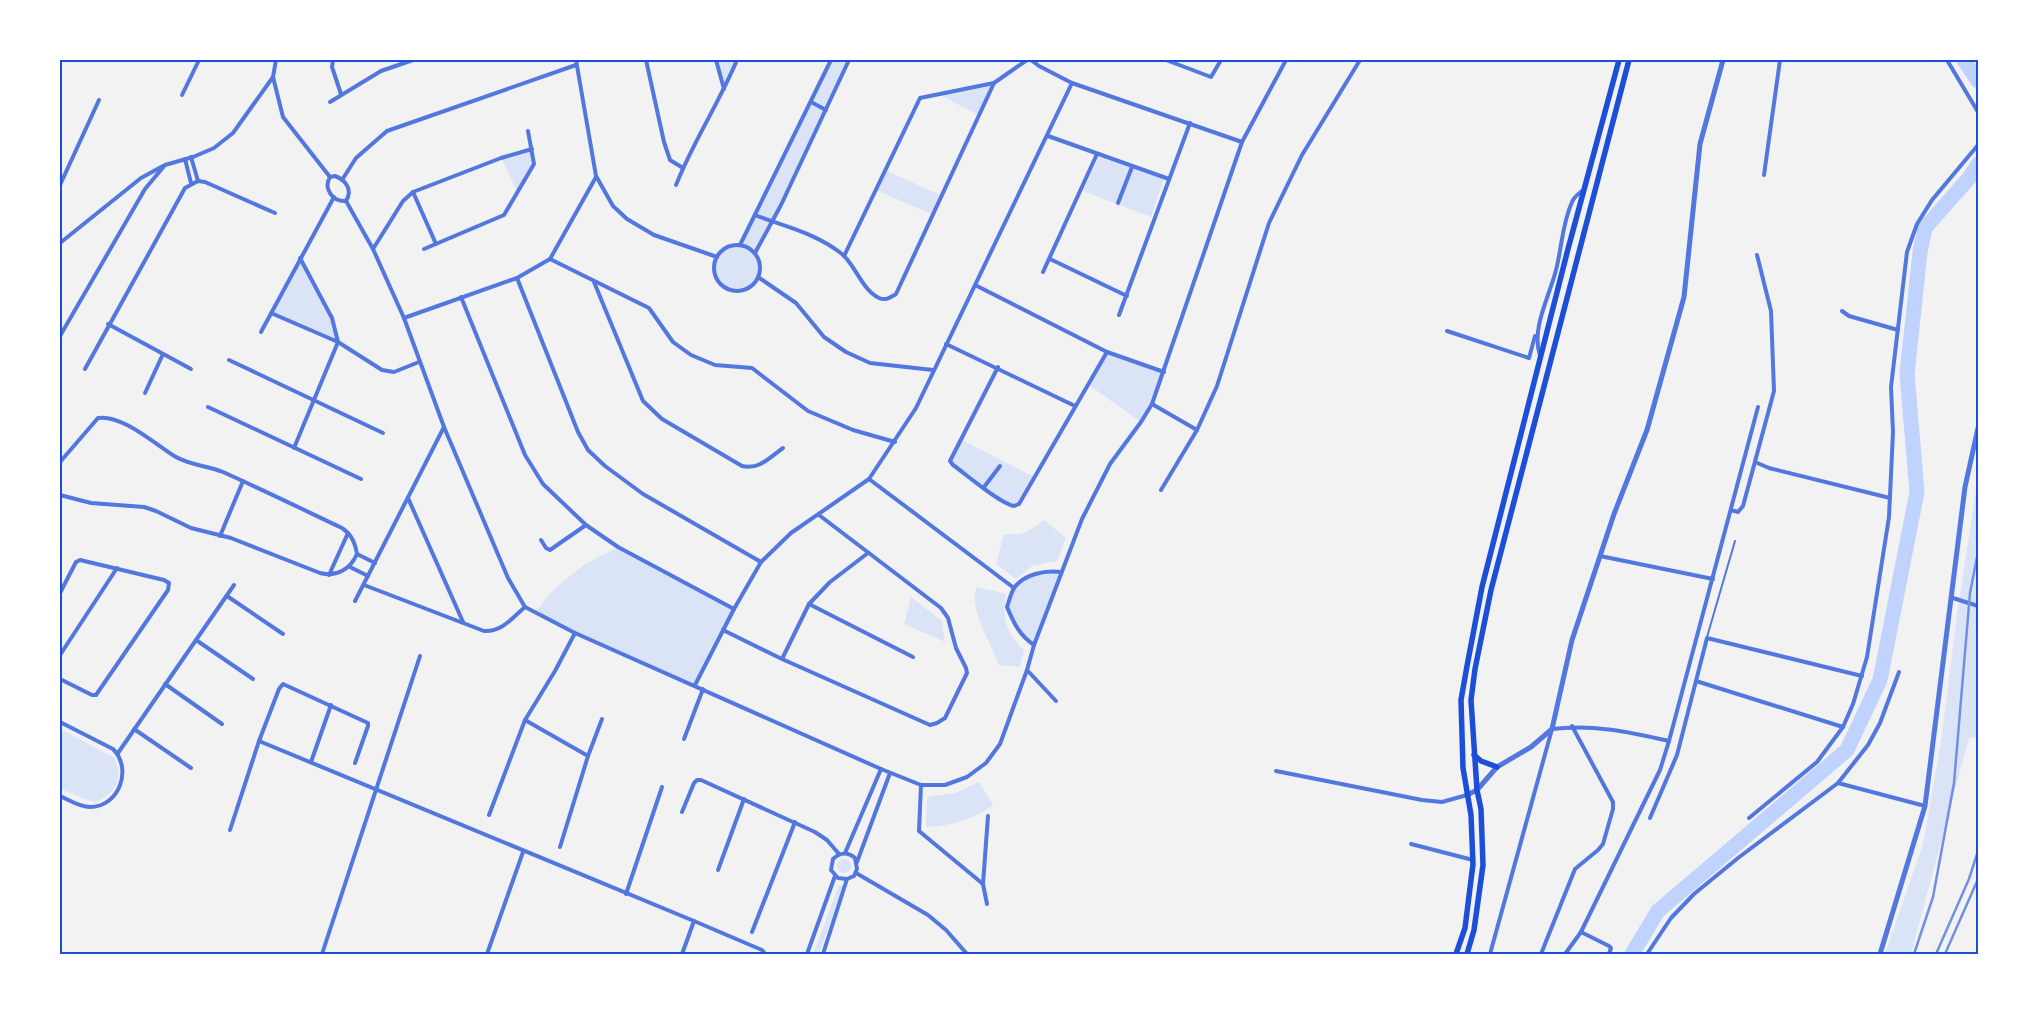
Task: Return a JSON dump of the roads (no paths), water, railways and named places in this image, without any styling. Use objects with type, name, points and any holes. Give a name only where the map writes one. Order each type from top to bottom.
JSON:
[{"type":"main road","points":[[1456,954],[1465,928],[1473,860],[1470,814],[1463,768],[1461,700],[1482,587],[1619,60]]},
{"type":"main road","points":[[1467,954],[1474,930],[1482,865],[1481,809],[1477,790],[1470,700],[1475,669],[1491,590],[1629,60]]},
{"type":"main road","points":[[1474,755],[1481,761],[1497,767]]},
{"type":"street","points":[[182,95],[199,60]]},
{"type":"street","points":[[276,60],[273,77],[283,117],[330,177],[328,187],[334,198],[346,201]]},
{"type":"street","points":[[333,60],[332,67],[341,94]]},
{"type":"street","points":[[330,102],[381,71],[413,60]]},
{"type":"street","points":[[646,60],[664,142],[670,160],[683,168]]},
{"type":"street","points":[[716,60],[724,89]]},
{"type":"street","points":[[676,185],[737,60]]},
{"type":"street","points":[[740,245],[831,60]]},
{"type":"street","points":[[755,253],[773,222],[849,60]]},
{"type":"street","points":[[844,256],[920,98],[994,83],[1027,60]]},
{"type":"street","points":[[1031,60],[1072,83],[1242,142]]},
{"type":"street","points":[[1166,60],[1211,77],[1221,60]]},
{"type":"street","points":[[330,177],[335,176],[342,180],[349,191],[346,201],[373,249],[404,318],[444,427],[508,578],[525,607],[575,633],[890,773],[921,785],[945,785],[967,777],[986,763],[1000,744],[1060,572],[1082,519],[1110,464],[1152,404],[1242,142],[1286,60]]},
{"type":"street","points":[[1161,490],[1197,430],[1217,386],[1269,223],[1302,155],[1360,60]]},
{"type":"street","points":[[1490,954],[1552,729],[1572,640],[1614,514],[1647,430],[1684,297],[1700,144],[1723,60]]},
{"type":"street","points":[[1764,175],[1780,60]]},
{"type":"street","points":[[1947,60],[1978,112]]},
{"type":"street","points":[[342,180],[356,158],[387,132],[576,62],[596,176],[613,206],[627,219],[654,235],[717,256]]},
{"type":"street","points":[[60,243],[141,178],[165,165],[214,148],[233,133],[273,77]]},
{"type":"street","points":[[755,215],[805,232],[825,242],[844,256],[868,289],[880,299],[889,299],[896,294],[994,83]]},
{"type":"street","points":[[695,685],[734,609],[761,562],[791,533],[869,479],[895,442],[916,408],[1072,83]]},
{"type":"street","points":[[60,185],[99,100]]},
{"type":"street","points":[[811,102],[826,110]]},
{"type":"street","points":[[1119,315],[1190,123]]},
{"type":"street","points":[[424,249],[504,215],[533,166],[528,131]]},
{"type":"street","points":[[1048,136],[1169,179]]},
{"type":"street","points":[[1749,818],[1817,762],[1844,727],[1853,704],[1867,657],[1889,516],[1893,438],[1890,387],[1907,252],[1917,224],[1932,200],[1978,145]]},
{"type":"street","points":[[373,249],[403,201],[413,192],[501,158],[532,149]]},
{"type":"street","points":[[1043,272],[1097,154]]},
{"type":"street","points":[[191,157],[198,181]]},
{"type":"street","points":[[185,159],[191,183]]},
{"type":"street","points":[[60,336],[145,189],[165,165]]},
{"type":"street","points":[[1118,203],[1132,167]]},
{"type":"street","points":[[404,318],[517,278],[550,260],[596,176]]},
{"type":"street","points":[[85,369],[108,324],[185,188],[191,183],[205,182],[275,213]]},
{"type":"street","points":[[1447,331],[1529,358],[1557,269],[1566,218],[1572,199],[1584,190]]},
{"type":"street","points":[[413,192],[436,244]]},
{"type":"street","points":[[261,332],[334,198]]},
{"type":"street","points":[[740,245],[755,253],[760,266],[758,277],[752,285],[745,289],[729,289],[722,285],[715,272],[717,256],[726,247],[740,245]]},
{"type":"street","points":[[1731,510],[1738,512],[1743,506],[1774,391],[1771,311],[1757,255]]},
{"type":"street","points":[[294,448],[338,342],[332,318],[300,258]]},
{"type":"street","points":[[1050,259],[1127,296]]},
{"type":"street","points":[[550,260],[594,282],[624,294],[649,308],[674,342],[691,355],[715,365],[752,368],[808,411],[853,430],[895,442]]},
{"type":"street","points":[[758,277],[796,303],[824,337],[846,352],[870,363],[933,370]]},
{"type":"street","points":[[517,278],[578,432],[588,450],[605,466],[643,494],[761,562]]},
{"type":"street","points":[[594,282],[643,401],[662,419],[742,466],[751,468],[758,466],[783,448]]},
{"type":"street","points":[[974,285],[1107,352],[1164,372]]},
{"type":"street","points":[[461,297],[525,455],[544,484],[586,525],[618,547],[734,609]]},
{"type":"street","points":[[1842,312],[1849,316],[1898,330]]},
{"type":"street","points":[[271,313],[338,342],[382,370],[394,372],[419,362]]},
{"type":"street","points":[[1540,320],[1536,341],[1540,358]]},
{"type":"street","points":[[108,324],[192,369]]},
{"type":"street","points":[[946,344],[998,367],[1076,406]]},
{"type":"street","points":[[998,367],[950,461],[952,465],[1009,505],[1017,506],[1107,352]]},
{"type":"street","points":[[145,393],[163,354]]},
{"type":"street","points":[[229,360],[383,433]]},
{"type":"street","points":[[1152,404],[1197,430]]},
{"type":"street","points":[[1565,954],[1581,932],[1660,770],[1758,407]]},
{"type":"street","points":[[208,408],[361,479]]},
{"type":"street","points":[[60,462],[92,424],[98,418],[104,417],[128,426],[178,458],[220,471],[243,481],[348,532],[355,543],[357,554],[350,567],[329,575],[220,536],[191,528],[144,507],[91,503],[60,495]]},
{"type":"street","points":[[356,601],[444,427]]},
{"type":"street","points":[[1880,954],[1925,806],[1953,598],[1965,487],[1978,428]]},
{"type":"street","points":[[1755,462],[1769,468],[1890,498]]},
{"type":"street","points":[[984,488],[1000,466]]},
{"type":"street","points":[[869,479],[1014,588]]},
{"type":"street","points":[[220,536],[243,481]]},
{"type":"street","points":[[408,498],[463,622]]},
{"type":"street","points":[[723,630],[782,659],[930,725],[945,718],[967,673],[956,648],[947,614],[818,515]]},
{"type":"street","points":[[541,540],[546,548],[550,550],[586,525]]},
{"type":"street","points":[[329,575],[348,532]]},
{"type":"street","points":[[782,659],[809,604],[830,582],[868,553]]},
{"type":"street","points":[[357,554],[375,563]]},
{"type":"street","points":[[1600,556],[1713,579]]},
{"type":"street","points":[[60,593],[78,561],[117,568],[169,583],[169,587],[96,695],[92,695],[60,679]]},
{"type":"street","points":[[350,567],[368,576]]},
{"type":"street","points":[[60,655],[117,568]]},
{"type":"street","points":[[1034,645],[1024,638],[1015,627],[1007,607],[1014,588],[1030,575],[1050,570],[1060,572]]},
{"type":"street","points":[[118,753],[234,585]]},
{"type":"street","points":[[364,585],[484,631],[502,628],[525,607]]},
{"type":"street","points":[[227,596],[283,634]]},
{"type":"street","points":[[1953,598],[1978,606]]},
{"type":"street","points":[[809,604],[913,657]]},
{"type":"street","points":[[489,815],[525,720],[575,633]]},
{"type":"street","points":[[1650,818],[1678,756],[1707,638],[1862,676]]},
{"type":"street","points":[[196,640],[253,679]]},
{"type":"street","points":[[322,954],[420,656]]},
{"type":"street","points":[[1027,670],[1056,701]]},
{"type":"street","points":[[1647,954],[1671,918],[1694,894],[1738,858],[1838,783],[1868,745],[1880,722],[1899,672]]},
{"type":"street","points":[[1696,681],[1844,727]]},
{"type":"street","points":[[165,684],[222,724]]},
{"type":"street","points":[[230,830],[259,741],[279,689],[284,684],[365,720],[368,724],[355,763]]},
{"type":"street","points":[[684,739],[703,689]]},
{"type":"street","points":[[311,762],[331,705]]},
{"type":"street","points":[[560,847],[588,756],[602,718]]},
{"type":"street","points":[[525,720],[588,756]]},
{"type":"street","points":[[60,722],[113,749],[118,753],[124,770],[121,785],[111,798],[100,804],[90,807],[80,805],[60,796]]},
{"type":"street","points":[[1276,771],[1422,800],[1442,802],[1477,790],[1497,767],[1531,747],[1552,729],[1572,726],[1620,730],[1669,741]]},
{"type":"street","points":[[1541,954],[1575,869],[1603,844],[1613,809],[1613,802],[1572,726]]},
{"type":"street","points":[[134,729],[191,768]]},
{"type":"street","points":[[259,741],[694,921],[762,950],[765,954]]},
{"type":"street","points":[[845,853],[881,769]]},
{"type":"street","points":[[856,873],[857,862],[890,773]]},
{"type":"street","points":[[682,812],[692,786],[697,780],[701,780],[815,832],[827,840],[839,854]]},
{"type":"street","points":[[1838,783],[1925,806]]},
{"type":"street","points":[[921,785],[919,831],[984,884]]},
{"type":"street","points":[[626,894],[662,787]]},
{"type":"street","points":[[718,870],[744,799]]},
{"type":"street","points":[[987,904],[984,884],[988,816]]},
{"type":"street","points":[[752,932],[795,822]]},
{"type":"street","points":[[858,824],[869,828]]},
{"type":"street","points":[[1411,844],[1473,860]]},
{"type":"street","points":[[487,954],[524,852]]},
{"type":"street","points":[[856,873],[847,879],[841,880],[835,876],[831,866],[833,859],[839,854],[845,853],[852,856],[857,862]]},
{"type":"street","points":[[856,873],[928,915],[946,930],[967,954]]},
{"type":"street","points":[[807,954],[835,876]]},
{"type":"street","points":[[823,954],[847,879]]},
{"type":"street","points":[[682,954],[694,921]]},
{"type":"street","points":[[1581,932],[1609,946],[1611,948],[1609,954]]},
{"type":"lane","points":[[1707,638],[1735,540]]},
{"type":"waterway","points":[[1964,60],[1978,81]]},
{"type":"waterway","points":[[1632,954],[1658,911],[1847,750],[1880,680],[1917,492],[1907,374],[1920,252],[1925,228],[1969,178],[1978,164]]},
{"type":"railway","points":[[1914,954],[1933,897],[1954,783],[1970,593],[1978,552]]},
{"type":"railway","points":[[1936,954],[1969,879],[1978,851]]},
{"type":"railway","points":[[1945,954],[1978,879]]}]
